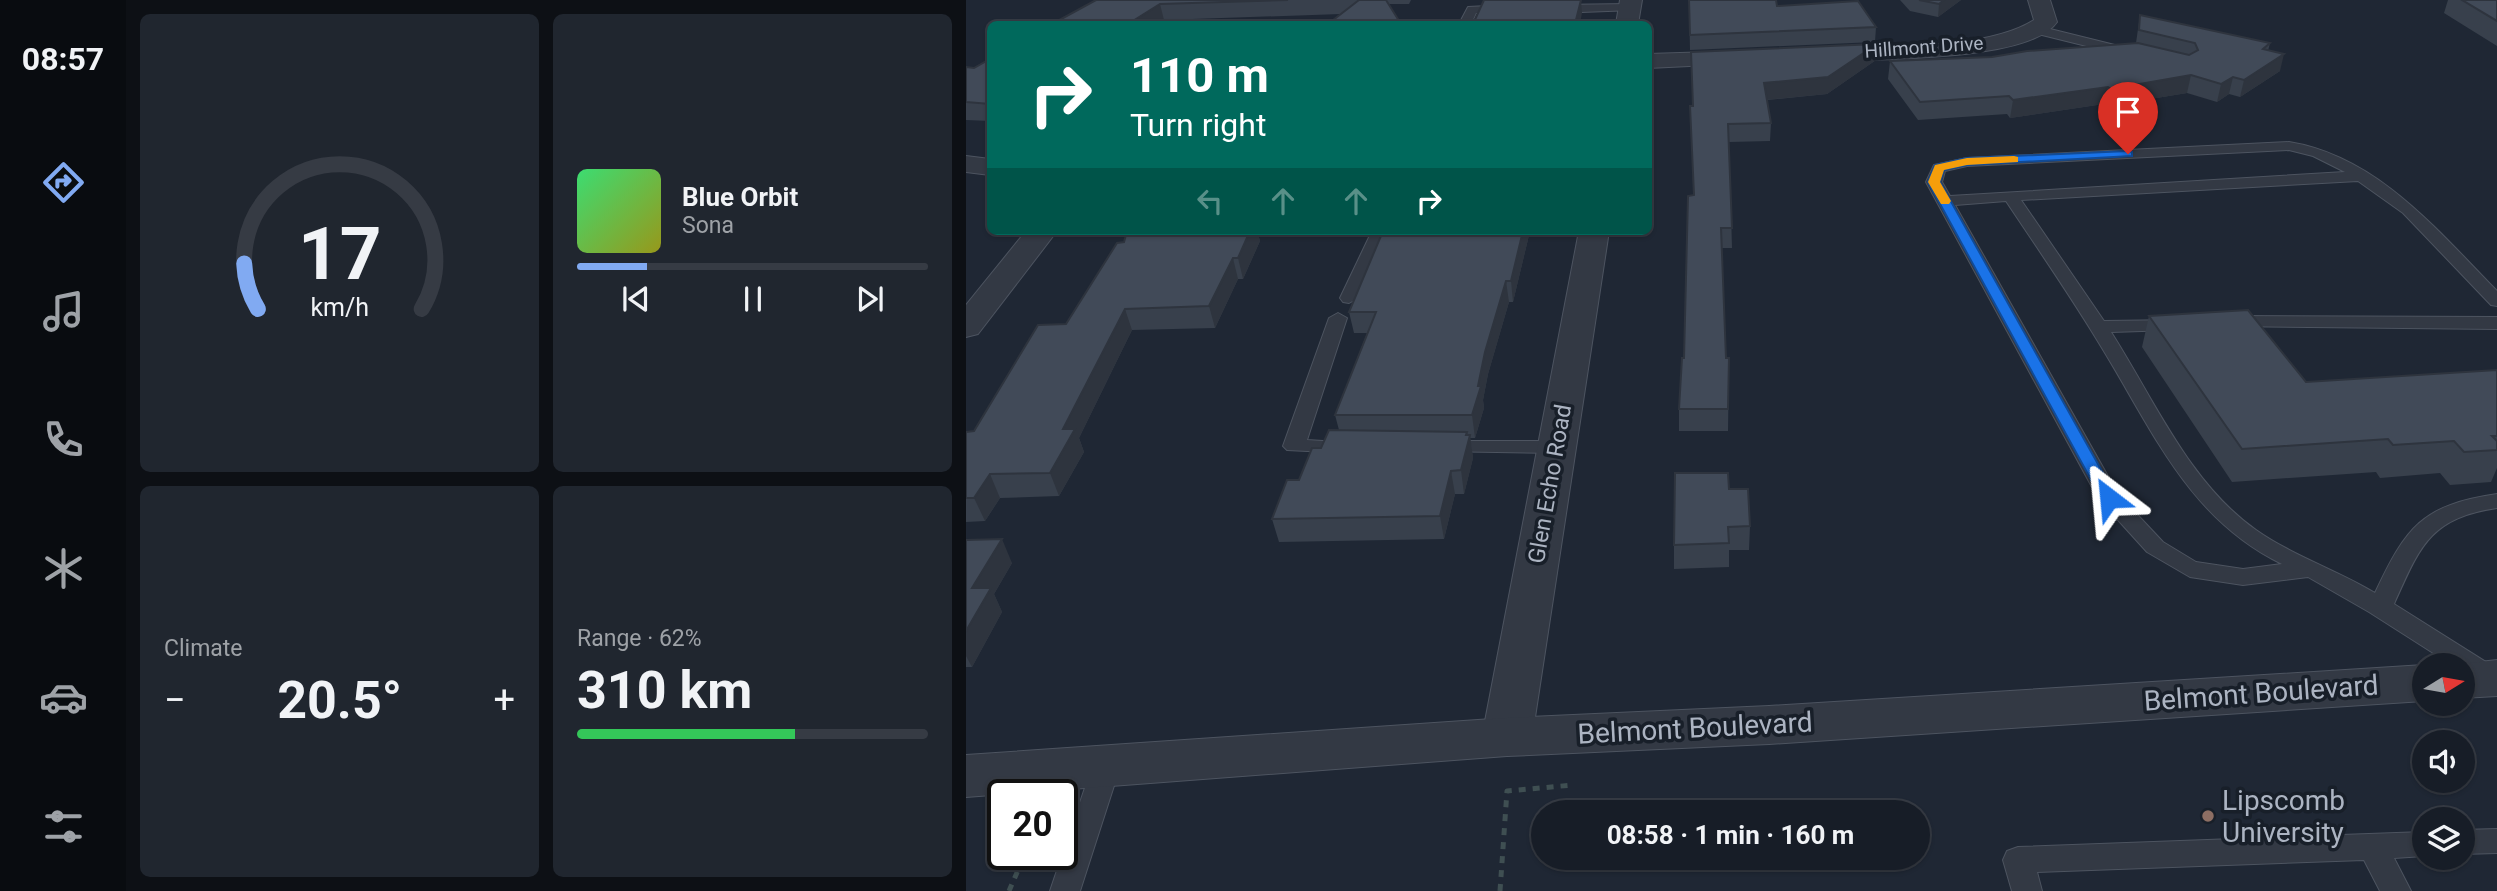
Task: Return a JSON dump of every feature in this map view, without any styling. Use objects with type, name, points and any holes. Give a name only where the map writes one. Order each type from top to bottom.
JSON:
[{"type":"street","points":[[2038,30],[2046,22],[2039,0]]},
{"type":"street","name":"Hillmont Drive","points":[[1797,55],[1984,43],[2038,30]]},
{"type":"street","points":[[1652,61],[1772,57]]},
{"type":"street","points":[[966,164],[987,167]]},
{"type":"street","points":[[966,327],[1039,235]]},
{"type":"street","name":"Glen Echo Road","points":[[1507,737],[1593,235]]},
{"type":"street","name":"Belmont Boulevard","points":[[966,776],[1507,737],[1769,725],[2412,684]]},
{"type":"lane","points":[[1466,21],[1472,9],[1526,9]]},
{"type":"lane","points":[[1539,9],[1629,11]]},
{"type":"lane","points":[[2038,30],[2145,56]]},
{"type":"lane","points":[[2311,569],[2243,577],[2190,569],[2155,547],[2109,498],[1934,182],[1940,167],[1967,162],[2289,146],[2312,149],[2334,157],[2409,210],[2497,301]]},
{"type":"lane","points":[[1944,201],[2361,176]]},
{"type":"lane","points":[[2010,196],[2099,327],[2189,474],[2218,509],[2238,528],[2266,547],[2380,608],[2484,679]]},
{"type":"lane","points":[[1349,298],[1378,235]]},
{"type":"lane","points":[[1338,318],[1294,446],[1362,447]]},
{"type":"lane","points":[[2216,323],[2497,323]]},
{"type":"lane","points":[[2099,327],[2190,324]]},
{"type":"lane","points":[[1417,447],[1557,447]]},
{"type":"lane","points":[[2380,608],[2407,551],[2422,528],[2447,510],[2497,501]]},
{"type":"lane","points":[[1065,891],[1107,764]]},
{"type":"lane","points":[[2475,842],[2497,841]]},
{"type":"lane","points":[[2027,891],[2018,860],[2412,845]]},
{"type":"lane","points":[[2372,847],[2396,891]]},
{"type":"path","points":[[1500,891],[1507,790],[1573,785]]},
{"type":"path","points":[[1009,891],[1018,870]]},
{"type":"building","points":[[1096,0],[1288,0],[1160,4],[1133,21],[1058,21]]},
{"type":"building","points":[[1359,0],[1386,0],[1399,21],[1332,21]]},
{"type":"building","points":[[1484,0],[1581,0],[1576,21],[1474,21]]},
{"type":"building","points":[[1689,0],[1776,0],[1777,6],[1858,1],[1876,27],[1690,35]]},
{"type":"building","points":[[1919,0],[1944,0],[1939,4]]},
{"type":"building","points":[[2462,0],[2497,0],[2497,21]]},
{"type":"building","points":[[2140,15],[2270,43],[2263,49],[2284,54],[2244,80],[2233,77],[2221,84],[2191,75],[2111,89],[2108,87],[2013,100],[2009,96],[1920,102],[1890,61],[1992,57],[2027,51],[2138,43],[2189,55],[2198,50],[2195,43],[2139,30]]},
{"type":"building","points":[[1877,44],[1828,77],[1764,83],[1771,123],[1728,124],[1732,228],[1721,228],[1726,358],[1729,358],[1728,409],[1679,409],[1684,358],[1688,196],[1694,195],[1690,106],[1693,106],[1691,52]]},
{"type":"building","points":[[987,61],[987,104],[966,102],[966,67],[974,68]]},
{"type":"building","points":[[1126,235],[1248,235],[1238,258],[1233,258],[1209,306],[1125,309],[1063,429],[1075,429],[1050,473],[990,474],[974,498],[966,498],[966,432],[974,431],[1038,325],[1066,324],[1117,243],[1124,242]]},
{"type":"building","points":[[1381,235],[1522,235],[1511,281],[1506,281],[1485,352],[1478,386],[1481,386],[1472,415],[1335,415],[1376,312],[1349,312]]},
{"type":"building","points":[[2248,310],[2306,382],[2497,370],[2497,436],[2492,436],[2497,441],[2497,450],[2464,452],[2454,441],[2393,445],[2388,439],[2242,449],[2149,316]]},
{"type":"building","points":[[1329,430],[1467,432],[1466,435],[1470,435],[1461,470],[1451,471],[1440,516],[1272,519],[1287,480],[1299,480],[1312,448],[1321,448]]},
{"type":"building","points":[[1675,473],[1728,473],[1729,489],[1748,489],[1750,526],[1728,527],[1729,543],[1674,545]]},
{"type":"building","points":[[1002,539],[972,588],[991,588],[966,631],[966,540]]},
{"type":"slow traffic","points":[[1945,201],[1934,182],[1940,167],[2014,159]]},
{"type":"place","name":"Lipscomb University","points":[[2208,816]]},
{"type":"route","points":[[2109,498],[1934,182],[1940,167],[1967,162],[2128,154]]}]
